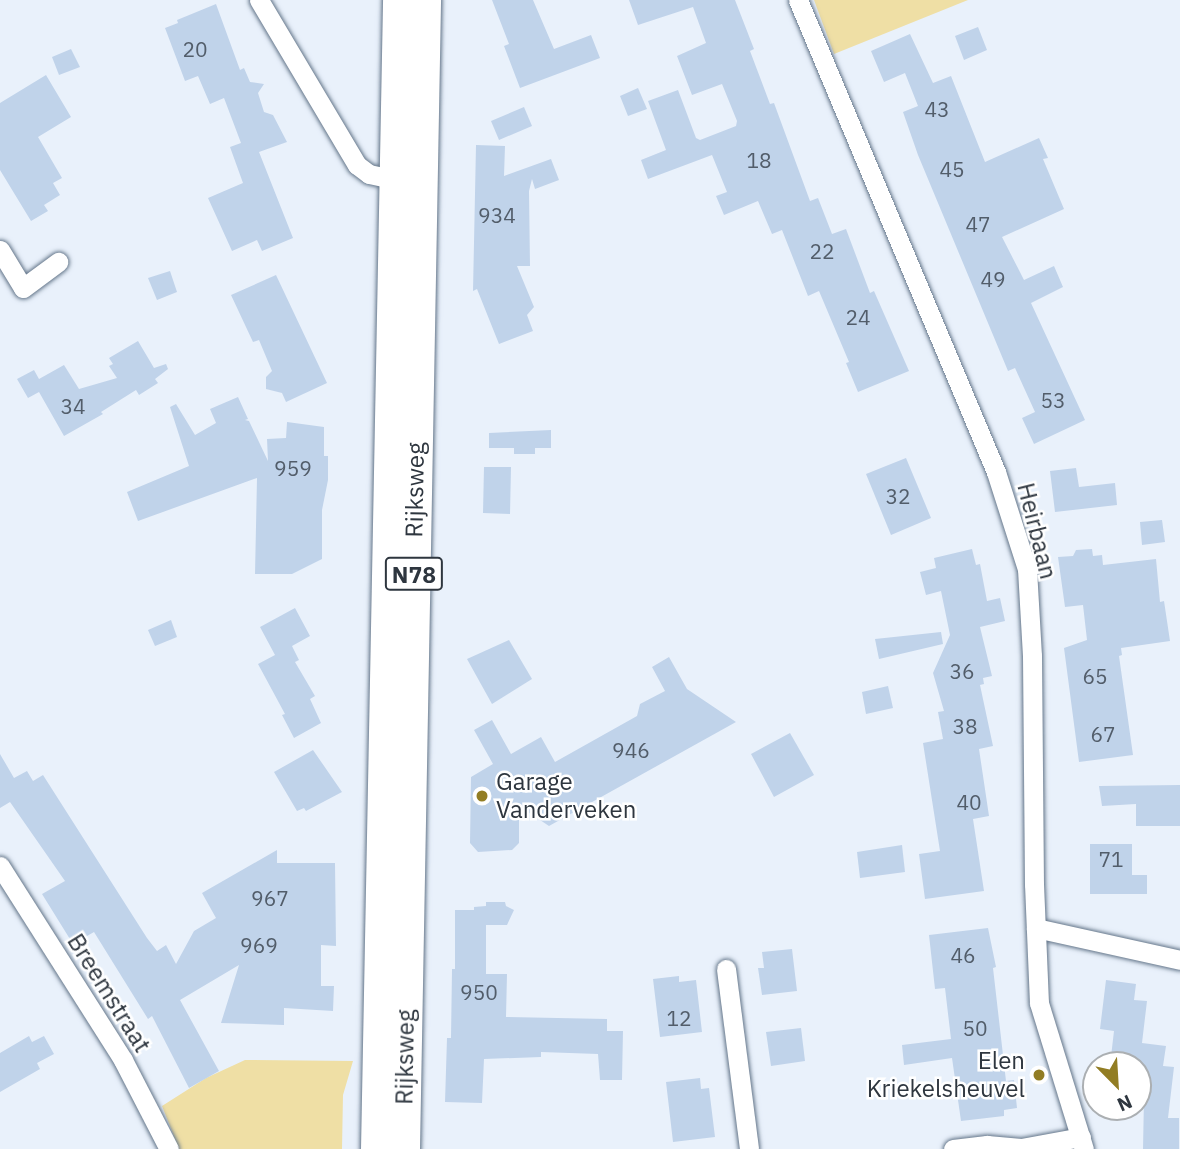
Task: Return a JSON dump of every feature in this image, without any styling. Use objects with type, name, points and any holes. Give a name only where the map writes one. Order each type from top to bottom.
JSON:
[{"type":"main road","name":"Rijksweg","points":[[377,1149],[398,0]]},
{"type":"main road","name":"Rijksweg","points":[[404,1149],[425,0]]},
{"type":"street","points":[[259,0],[357,165],[369,174],[393,179]]},
{"type":"street","name":"Heirbaan","points":[[798,0],[996,472],[1027,569],[1032,656],[1039,1003],[1082,1143]]},
{"type":"street","points":[[0,250],[23,288],[58,262]]},
{"type":"street","name":"Breemstraat","points":[[0,866],[123,1060],[169,1149]]},
{"type":"street","points":[[1036,928],[1180,960]]},
{"type":"street","points":[[726,969],[749,1149]]},
{"type":"street","points":[[953,1149],[987,1145],[1021,1148],[1082,1143]]},
{"type":"shaded area","points":[[814,0],[968,0],[834,54]]},
{"type":"shaded area","points":[[245,1060],[353,1061],[343,1095],[342,1149],[179,1149],[162,1106],[206,1078]]},
{"type":"building","points":[[492,0],[533,0],[554,49],[591,35],[600,58],[520,88],[504,46],[509,44]]},
{"type":"building","points":[[629,0],[735,0],[754,49],[750,51],[770,104],[774,103],[810,201],[818,198],[832,234],[846,229],[870,293],[874,291],[909,371],[858,392],[846,363],[849,362],[819,291],[808,296],[782,230],[772,234],[758,201],[724,215],[716,196],[727,192],[712,155],[648,179],[641,160],[666,150],[648,101],[678,90],[696,138],[700,140],[736,126],[737,121],[722,84],[692,95],[677,56],[706,43],[693,7],[638,25]]},
{"type":"building","points":[[216,4],[240,70],[244,68],[250,82],[264,84],[258,93],[264,112],[273,115],[287,142],[259,152],[293,238],[262,251],[257,240],[232,251],[208,198],[243,183],[230,147],[241,143],[224,98],[210,104],[198,76],[185,81],[165,28],[178,23],[177,20]]},
{"type":"building","points":[[978,27],[987,50],[964,60],[955,36]]},
{"type":"building","points":[[910,34],[933,83],[951,76],[985,162],[1039,138],[1048,158],[1043,159],[1064,209],[1002,237],[1024,280],[1054,266],[1063,287],[1031,303],[1085,420],[1034,444],[1022,418],[1035,412],[1015,368],[1008,371],[918,155],[903,112],[918,106],[905,73],[884,82],[871,51]]},
{"type":"building","points":[[71,49],[80,67],[59,75],[52,57]]},
{"type":"building","points":[[46,75],[71,117],[38,137],[62,178],[53,183],[60,195],[44,205],[48,211],[31,221],[0,170],[0,103]]},
{"type":"building","points":[[638,88],[647,109],[628,116],[620,96]]},
{"type":"building","points":[[524,107],[532,126],[499,140],[491,121]]},
{"type":"building","points":[[476,145],[505,146],[504,176],[551,159],[559,180],[535,189],[532,179],[529,191],[530,266],[517,266],[534,307],[527,315],[533,331],[499,344],[477,289],[473,291]]},
{"type":"building","points":[[170,271],[177,292],[157,300],[148,278]]},
{"type":"building","points":[[276,275],[327,383],[286,402],[282,393],[266,389],[266,377],[272,371],[259,340],[253,342],[231,295]]},
{"type":"building","points":[[138,341],[154,368],[166,364],[168,369],[155,379],[158,383],[139,395],[136,390],[101,412],[103,414],[64,436],[39,392],[28,398],[17,379],[34,370],[39,379],[64,365],[79,389],[117,378],[109,366],[113,364],[109,358]]},
{"type":"building","points":[[238,397],[248,419],[245,420],[249,421],[268,461],[267,439],[286,438],[287,422],[324,427],[324,456],[328,456],[328,480],[322,510],[322,559],[292,574],[255,574],[257,478],[138,521],[127,492],[189,466],[170,407],[176,404],[195,435],[216,423],[210,409]]},
{"type":"building","points":[[551,430],[551,448],[535,448],[535,454],[514,454],[514,448],[489,448],[489,433]]},
{"type":"building","points":[[906,458],[931,518],[891,535],[866,474]]},
{"type":"building","points":[[484,467],[511,467],[510,514],[483,513]]},
{"type":"building","points":[[1076,468],[1079,487],[1115,483],[1117,505],[1055,512],[1050,471]]},
{"type":"building","points":[[1162,520],[1165,542],[1142,545],[1140,522]]},
{"type":"building","points":[[972,549],[976,565],[980,564],[987,601],[1000,598],[1005,621],[980,627],[992,676],[983,678],[984,684],[980,685],[993,746],[979,749],[989,816],[973,819],[984,891],[925,899],[919,854],[940,851],[923,743],[943,739],[938,712],[944,711],[933,673],[950,635],[941,591],[926,595],[920,572],[936,568],[934,558]]},
{"type":"building","points":[[1092,549],[1093,556],[1102,555],[1103,565],[1156,559],[1160,602],[1164,601],[1170,641],[1121,648],[1122,655],[1119,656],[1133,755],[1079,762],[1064,648],[1087,640],[1083,605],[1065,607],[1058,557],[1073,556],[1076,550]]},
{"type":"building","points":[[295,608],[310,636],[292,646],[299,660],[295,662],[315,696],[310,699],[321,723],[294,738],[282,715],[285,714],[258,664],[275,655],[260,627]]},
{"type":"building","points":[[171,620],[177,637],[155,646],[148,630]]},
{"type":"building","points":[[941,632],[943,644],[879,659],[875,639]]},
{"type":"building","points":[[509,640],[532,679],[492,704],[467,659]]},
{"type":"building","points":[[669,657],[687,689],[736,722],[549,826],[519,806],[519,843],[512,850],[478,852],[470,843],[471,777],[493,764],[474,730],[492,720],[511,754],[541,737],[555,762],[637,716],[640,704],[665,691],[652,667]]},
{"type":"building","points":[[888,686],[893,708],[866,714],[862,692]]},
{"type":"building","points":[[790,733],[814,775],[774,797],[751,754]]},
{"type":"building","points":[[313,750],[342,792],[306,811],[304,808],[297,811],[274,772]]},
{"type":"building","points":[[0,754],[14,778],[27,771],[33,781],[43,775],[147,938],[157,951],[166,945],[176,964],[194,931],[216,918],[202,893],[277,850],[277,863],[335,863],[336,946],[321,945],[321,986],[334,986],[333,1011],[284,1008],[284,1025],[221,1023],[239,965],[180,1000],[219,1071],[189,1088],[152,1016],[148,1019],[94,932],[73,944],[42,894],[65,881],[10,802],[0,808]]},
{"type":"building","points":[[1180,785],[1180,826],[1136,826],[1136,804],[1102,806],[1099,786]]},
{"type":"building","points":[[1090,844],[1132,844],[1132,875],[1147,875],[1147,894],[1090,894]]},
{"type":"building","points":[[902,845],[905,872],[860,878],[857,852]]},
{"type":"building","points":[[486,902],[505,902],[506,906],[514,910],[507,925],[486,925],[486,974],[507,974],[506,1017],[607,1019],[607,1031],[623,1031],[622,1080],[600,1080],[598,1054],[541,1052],[541,1057],[484,1059],[482,1103],[445,1102],[447,1038],[451,1038],[452,969],[455,969],[455,910],[474,910],[474,907],[486,906]]},
{"type":"building","points":[[988,928],[996,967],[993,968],[1006,1081],[1014,1080],[1017,1108],[1004,1110],[1004,1116],[961,1121],[952,1058],[904,1065],[902,1045],[951,1039],[945,988],[935,989],[929,935]]},
{"type":"building","points":[[792,949],[797,991],[762,995],[758,968],[764,968],[762,952]]},
{"type":"building","points":[[679,976],[679,982],[696,980],[702,1032],[660,1037],[653,979]]},
{"type":"building","points":[[1106,980],[1136,984],[1134,1000],[1147,1001],[1142,1043],[1166,1046],[1163,1066],[1174,1067],[1168,1118],[1179,1118],[1179,1149],[1143,1149],[1144,1121],[1152,1121],[1152,1051],[1112,1051],[1114,1031],[1100,1029]]},
{"type":"building","points":[[801,1028],[805,1061],[771,1066],[766,1032]]},
{"type":"building","points":[[29,1036],[32,1042],[44,1036],[54,1054],[37,1063],[40,1069],[0,1092],[0,1053]]},
{"type":"building","points":[[700,1078],[701,1089],[709,1088],[715,1137],[673,1142],[666,1082]]},
{"type":"place","name":"Garage Vanderveken","points":[[482,796]]},
{"type":"place","name":"Elen Kriekelsheuvel","points":[[1039,1075]]}]
